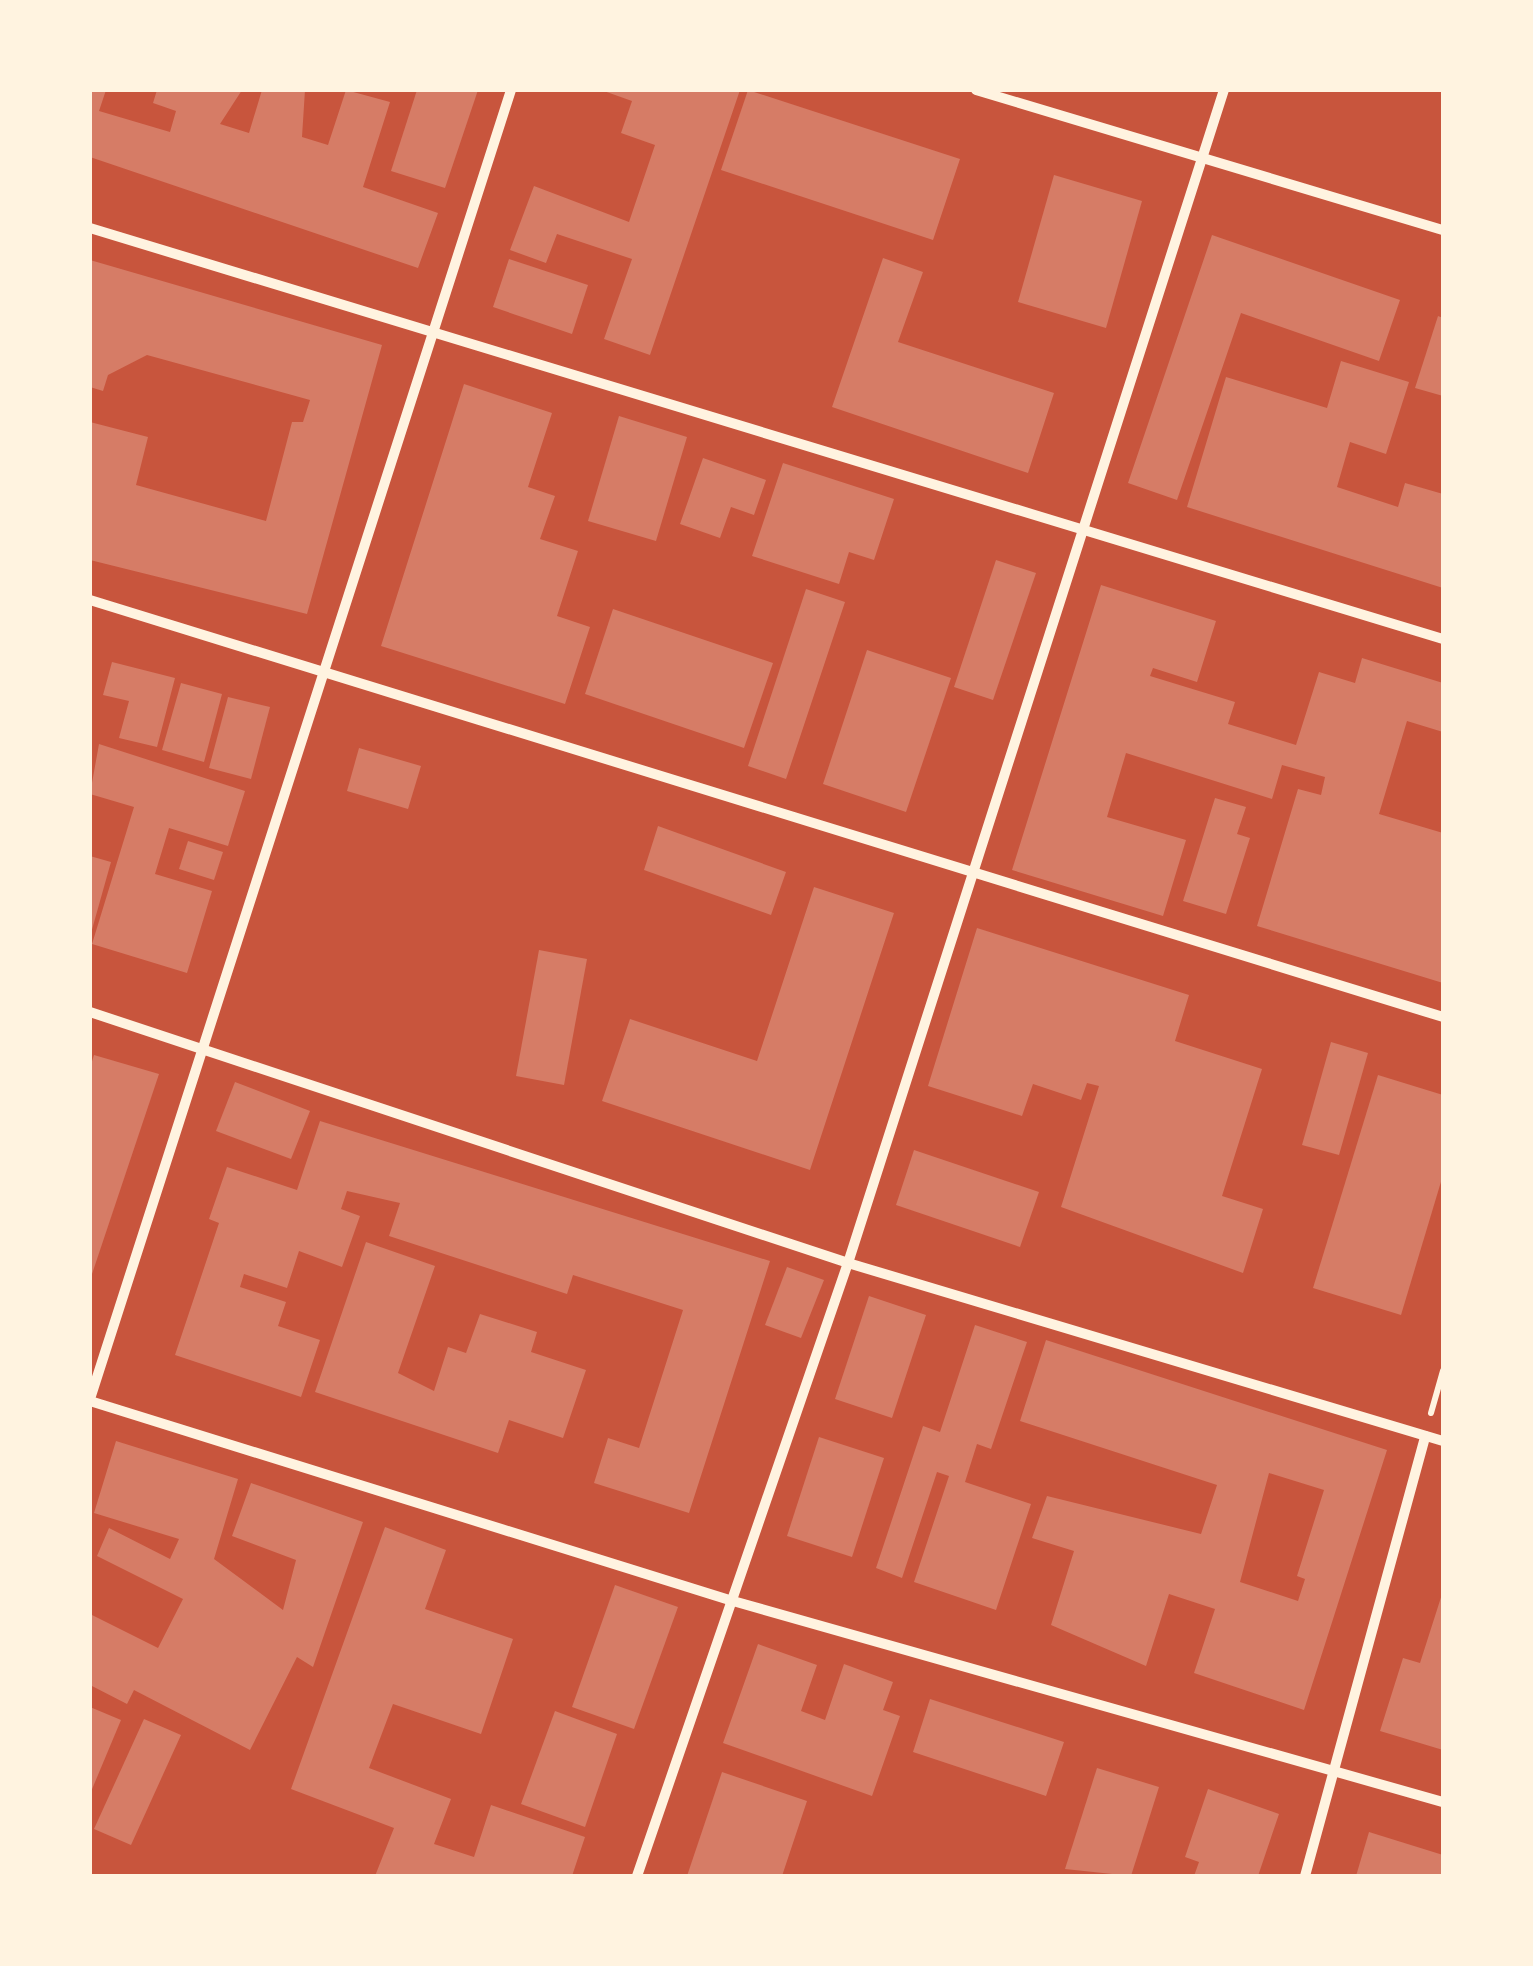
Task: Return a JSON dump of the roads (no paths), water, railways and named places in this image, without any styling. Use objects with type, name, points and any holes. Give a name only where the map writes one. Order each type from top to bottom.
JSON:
[{"type":"street","points":[[510,90],[90,1400],[733,1600],[1443,1802]]},
{"type":"street","points":[[976,90],[1443,230]]},
{"type":"street","points":[[637,1876],[848,1263],[1224,90]]},
{"type":"street","points":[[90,228],[430,334],[1085,527],[1443,639]]},
{"type":"street","points":[[90,600],[972,878],[1443,1017]]},
{"type":"street","points":[[90,1012],[848,1263],[1443,1441]]},
{"type":"street","points":[[1304,1876],[1336,1774],[1425,1436]]}]
